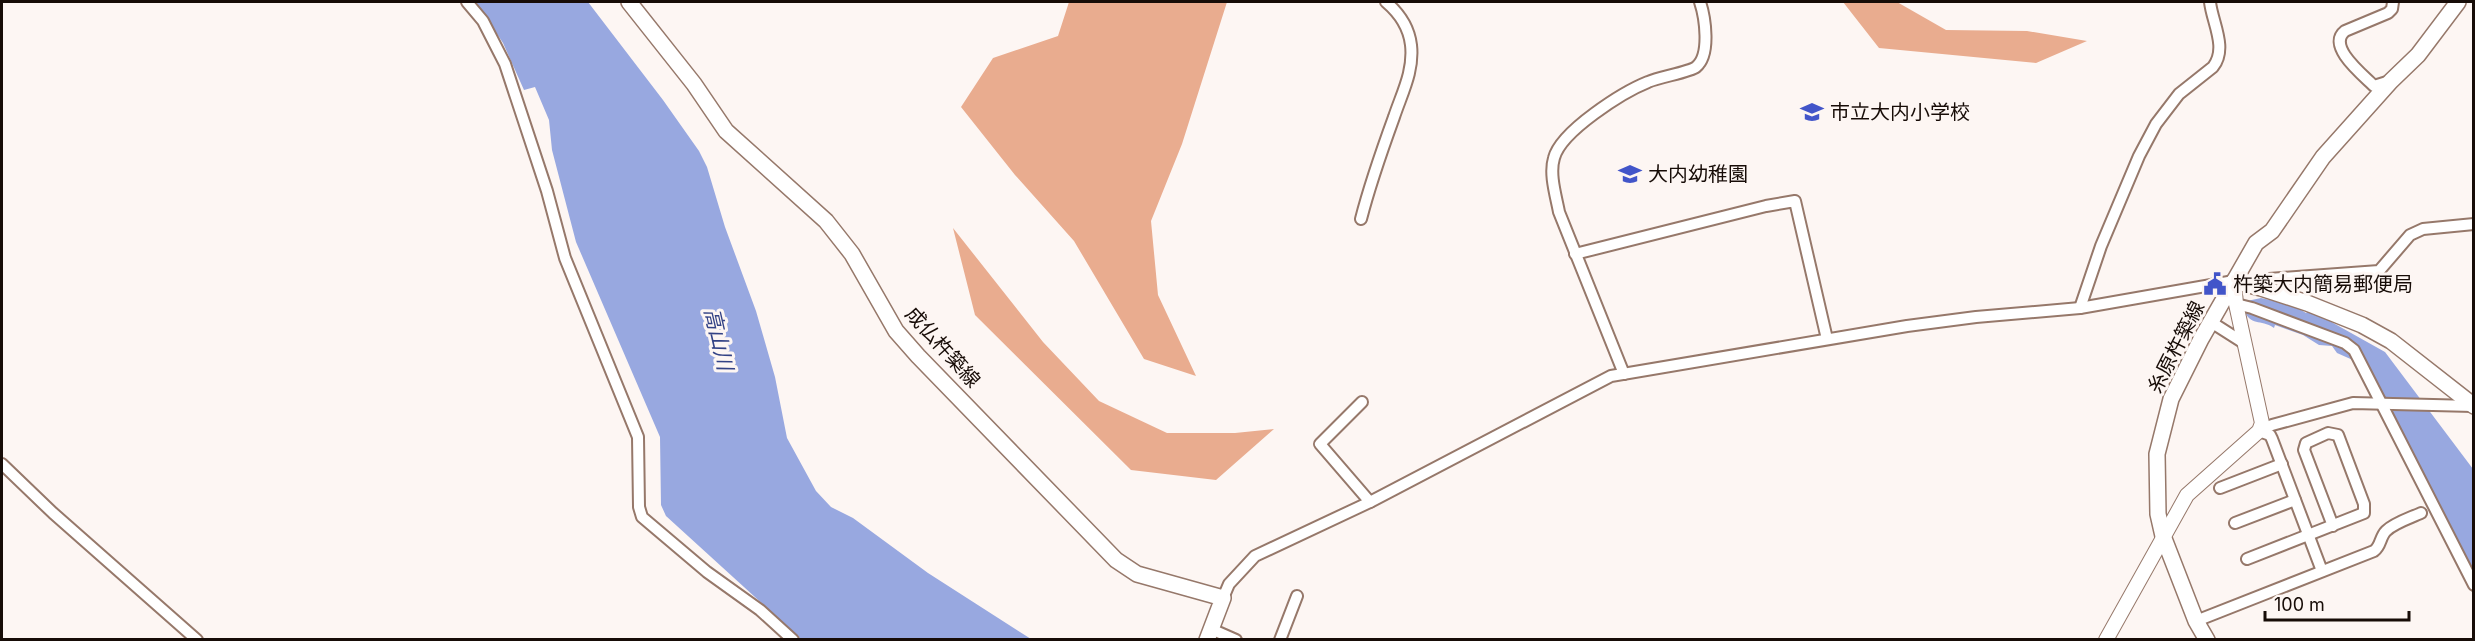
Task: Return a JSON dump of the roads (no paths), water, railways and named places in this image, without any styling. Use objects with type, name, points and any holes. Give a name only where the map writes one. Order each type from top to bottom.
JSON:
[{"type":"main road","name":"成仏杵築線","points":[[629,2],[694,84],[726,131],[826,221],[838,235],[852,254],[896,331],[1116,560],[1137,574],[1223,598]]},
{"type":"main road","name":"糸原杵築線","points":[[2207,639],[2196,621],[2163,536],[2158,514],[2157,454],[2162,428],[2180,378],[2256,243],[2272,231],[2323,157],[2391,81],[2418,56],[2457,2]]},
{"type":"main road","points":[[2234,281],[2341,316],[2391,341],[2473,406]]},
{"type":"main road","points":[[1209,634],[1223,598]]},
{"type":"street","points":[[467,2],[483,21],[505,64],[547,191],[565,258],[638,437],[639,507],[642,517],[707,572],[760,610],[793,639]]},
{"type":"street","points":[[1361,219],[1368,190],[1410,73],[1412,52],[1408,33],[1398,15],[1386,2]]},
{"type":"street","points":[[1624,374],[1559,212],[1553,160],[1568,135],[1613,102],[1646,82],[1695,68],[1701,61],[1706,39],[1705,17],[1700,2]]},
{"type":"street","points":[[2080,308],[2101,246],[2139,156],[2156,124],[2178,94],[2213,67],[2217,61],[2220,44],[2207,2]]},
{"type":"street","points":[[2391,81],[2374,86],[2342,51],[2339,40],[2340,36],[2351,28],[2388,13],[2392,9],[2393,2]]},
{"type":"street","points":[[1575,254],[1766,206],[1796,201],[1827,339]]},
{"type":"street","points":[[2261,288],[2269,279],[2379,271],[2410,235],[2423,230],[2474,224]]},
{"type":"street","points":[[1223,598],[1229,584],[1255,556],[1370,502],[1611,376],[1827,339],[1976,317],[2080,308],[2234,281],[2236,304],[2262,423],[2259,431]]},
{"type":"street","points":[[2236,304],[2345,343],[2356,353],[2474,585]]},
{"type":"street","points":[[2211,322],[2244,342]]},
{"type":"street","points":[[1362,402],[1320,444],[1370,502]]},
{"type":"street","points":[[2106,639],[2187,495],[2259,431],[2340,405],[2381,403],[2473,406]]},
{"type":"street","points":[[2259,431],[2270,435],[2322,571]]},
{"type":"street","points":[[2247,559],[2309,536],[2333,526],[2364,513],[2365,510],[2338,435],[2328,433],[2306,443],[2304,450],[2333,526]]},
{"type":"street","points":[[2,464],[52,513],[197,639]]},
{"type":"street","points":[[2220,488],[2282,464]]},
{"type":"street","points":[[2235,523],[2295,500]]},
{"type":"street","points":[[2196,621],[2374,551],[2389,528],[2421,513]]},
{"type":"street","points":[[1280,639],[1297,596]]},
{"type":"street","points":[[1209,634],[1236,639]]},
{"type":"water","name":"高山川","points":[[476,2],[588,2],[663,100],[699,151],[707,167],[725,227],[756,311],[775,377],[787,438],[816,491],[831,507],[853,518],[928,573],[1031,639],[801,639],[666,516],[661,505],[660,437],[576,242],[552,150],[549,120],[535,87],[524,90],[503,43]]},
{"type":"water","points":[[2261,298],[2293,305],[2306,313],[2310,310],[2385,352],[2473,469],[2473,572],[2457,538],[2450,530],[2414,464],[2393,414],[2374,383],[2355,361],[2337,353],[2332,346],[2319,345],[2303,335],[2275,325],[2274,328],[2249,318],[2243,308],[2247,305],[2247,301]]},
{"type":"place","name":"市立大内小学校","points":[[1812,112]]},
{"type":"place","name":"大内幼稚園","points":[[1630,174]]},
{"type":"place","name":"杵築大内簡易郵便局","points":[[2215,284]]}]
